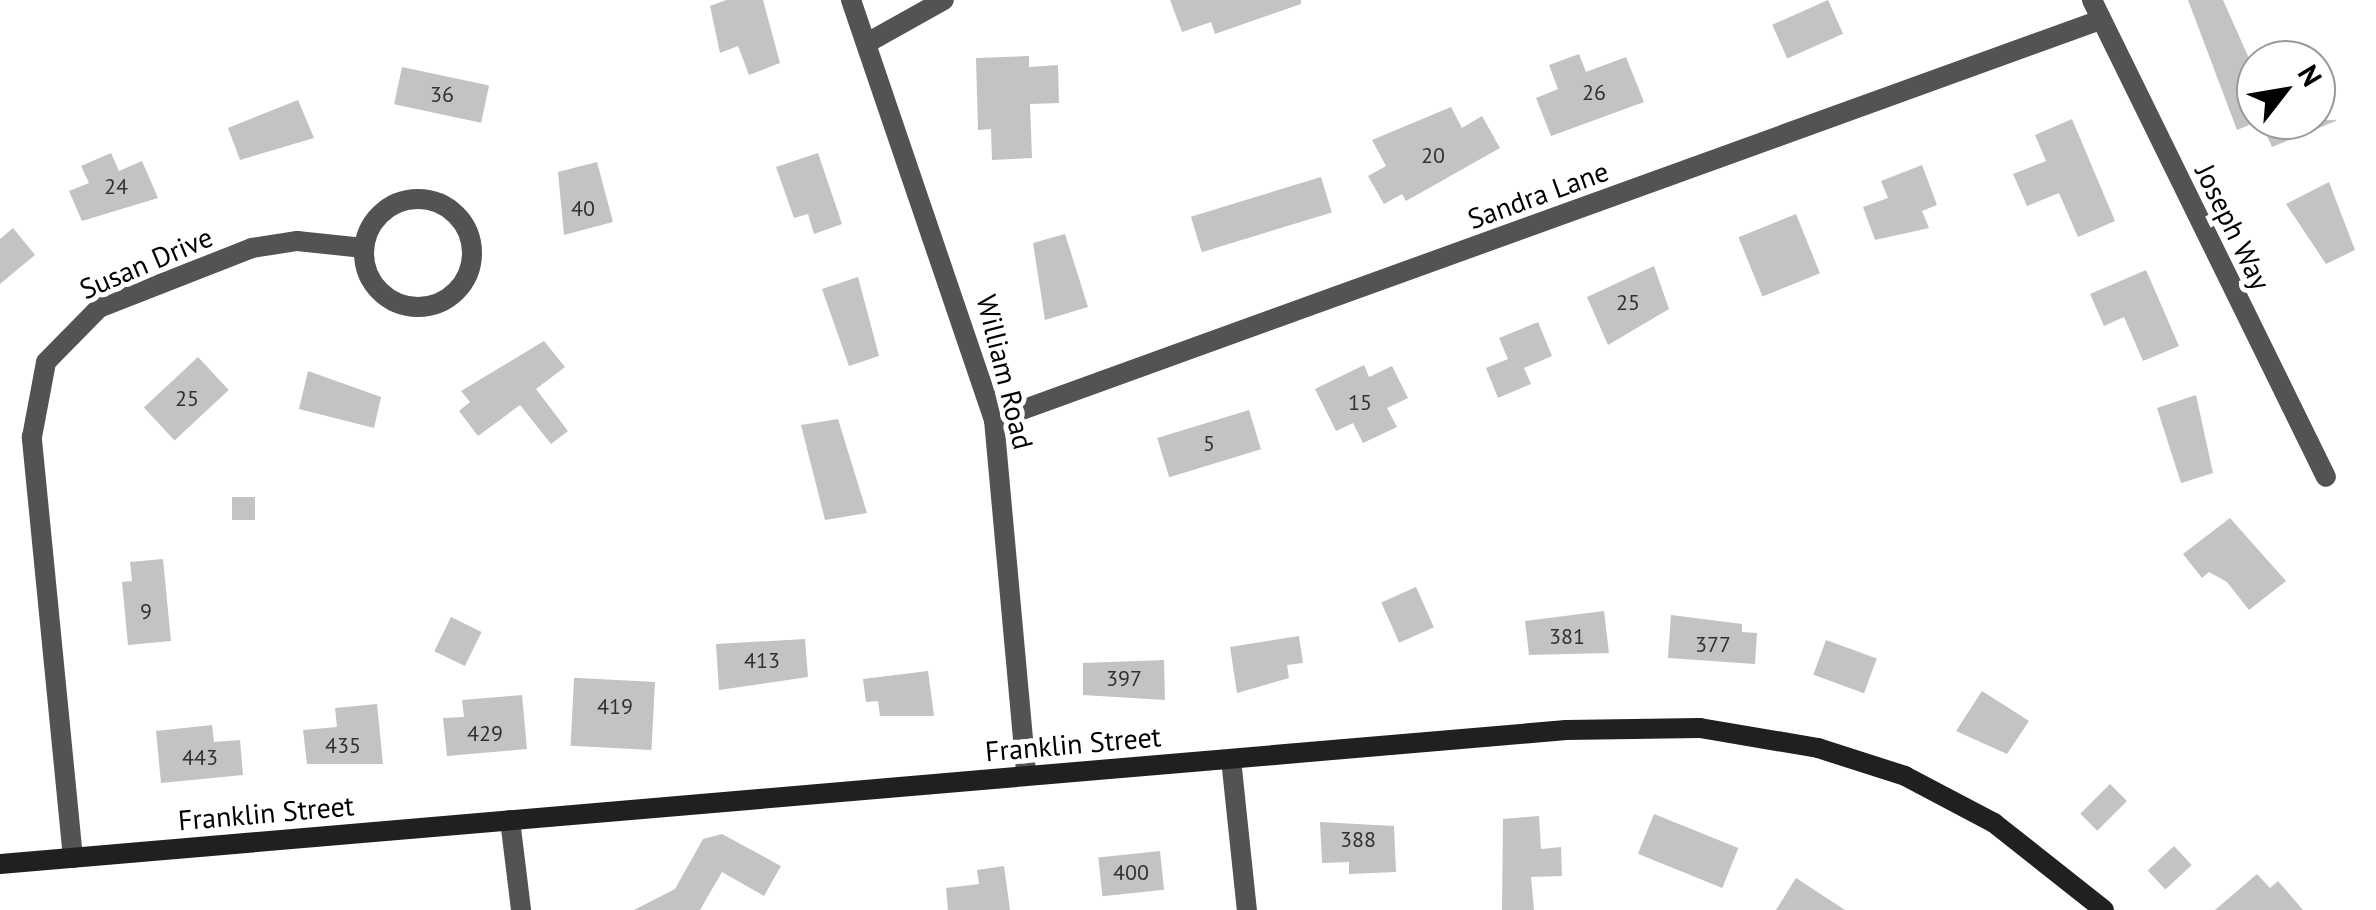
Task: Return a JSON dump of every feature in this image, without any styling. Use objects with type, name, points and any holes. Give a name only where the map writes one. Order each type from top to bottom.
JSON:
[{"type":"main road","name":"Franklin Street","points":[[0,864],[1566,730],[1734,731],[1852,758],[1951,798],[2104,910]]},
{"type":"street","name":"William Road","points":[[851,0],[994,420],[1026,775]]},
{"type":"street","points":[[867,42],[944,0]]},
{"type":"street","name":"Joseph Way","points":[[2092,0],[2326,478]]},
{"type":"street","name":"Sandra Lane","points":[[994,420],[2100,20]]},
{"type":"street","points":[[422,199],[459,218],[472,257],[453,294],[414,307],[377,288],[364,248],[383,211],[422,199]]},
{"type":"street","name":"Susan Drive","points":[[73,858],[32,437],[46,362],[99,308],[252,248],[297,241],[364,248]]},
{"type":"street","points":[[1231,759],[1247,910]]},
{"type":"street","points":[[510,820],[521,910]]},
{"type":"building","points":[[726,0],[763,0],[780,63],[749,75],[738,46],[720,53],[710,6]]},
{"type":"building","points":[[1170,0],[1301,0],[1301,4],[1215,34],[1211,22],[1182,32]]},
{"type":"building","points":[[1828,0],[1843,34],[1787,59],[1772,25]]},
{"type":"building","points":[[2188,0],[2223,0],[2241,40],[2236,40],[2236,127]]},
{"type":"building","points":[[1579,54],[1586,72],[1626,57],[1644,102],[1551,136],[1536,98],[1558,89],[1549,65]]},
{"type":"building","points":[[1029,56],[1029,67],[1058,65],[1059,103],[1030,104],[1032,158],[992,160],[991,129],[978,130],[976,58]]},
{"type":"building","points":[[402,67],[489,86],[481,123],[394,104]]},
{"type":"building","points":[[298,100],[314,138],[240,160],[228,128]]},
{"type":"building","points":[[1451,107],[1462,128],[1482,116],[1500,148],[1406,201],[1402,194],[1384,204],[1368,176],[1386,166],[1372,140]]},
{"type":"building","points":[[2072,119],[2115,221],[2078,237],[2059,193],[2027,206],[2013,174],[2046,161],[2035,135]]},
{"type":"building","points":[[2269,140],[2289,140],[2272,147]]},
{"type":"building","points":[[111,153],[119,171],[142,161],[158,198],[82,221],[69,191],[89,183],[81,166]]},
{"type":"building","points":[[818,153],[842,224],[814,234],[808,214],[794,218],[776,167]]},
{"type":"building","points":[[597,162],[613,222],[564,235],[558,172]]},
{"type":"building","points":[[1922,165],[1937,205],[1922,211],[1929,228],[1875,240],[1863,207],[1888,198],[1881,181]]},
{"type":"building","points":[[1321,177],[1332,212],[1202,252],[1191,217]]},
{"type":"building","points":[[2329,182],[2355,250],[2326,264],[2286,204]]},
{"type":"building","points":[[1796,214],[1820,273],[1762,297],[1739,237]]},
{"type":"building","points":[[13,228],[35,255],[0,284],[0,239]]},
{"type":"building","points":[[1065,234],[1088,307],[1045,320],[1033,243]]},
{"type":"building","points":[[1654,266],[1669,309],[1608,345],[1587,297]]},
{"type":"building","points":[[2146,270],[2179,346],[2143,361],[2124,317],[2104,326],[2090,294]]},
{"type":"building","points":[[858,277],[879,356],[849,366],[822,289]]},
{"type":"building","points":[[1538,322],[1552,356],[1524,368],[1531,384],[1498,398],[1486,368],[1508,359],[1499,338]]},
{"type":"building","points":[[544,341],[565,367],[536,389],[568,431],[551,444],[520,405],[478,436],[459,411],[470,402],[461,391]]},
{"type":"building","points":[[198,357],[229,390],[175,440],[144,407]]},
{"type":"building","points":[[1364,365],[1369,377],[1392,366],[1408,398],[1387,408],[1397,427],[1363,443],[1353,423],[1336,431],[1315,389]]},
{"type":"building","points":[[308,371],[381,397],[374,428],[299,409]]},
{"type":"building","points":[[2196,395],[2213,473],[2181,483],[2157,408]]},
{"type":"building","points":[[1249,410],[1261,449],[1169,477],[1157,438]]},
{"type":"building","points":[[838,419],[867,513],[825,520],[801,425]]},
{"type":"building","points":[[232,497],[255,497],[255,520],[232,520]]},
{"type":"building","points":[[2230,518],[2286,581],[2249,610],[2227,582],[2209,572],[2202,578],[2183,554]]},
{"type":"building","points":[[163,559],[171,641],[128,645],[122,582],[132,581],[130,562]]},
{"type":"building","points":[[1416,587],[1434,627],[1399,643],[1381,602]]},
{"type":"building","points":[[1604,611],[1609,653],[1529,655],[1525,621]]},
{"type":"building","points":[[1671,615],[1742,624],[1742,632],[1757,633],[1755,664],[1668,658]]},
{"type":"building","points":[[451,617],[482,632],[465,666],[434,651]]},
{"type":"building","points":[[1299,636],[1303,663],[1287,665],[1289,678],[1237,693],[1230,647]]},
{"type":"building","points":[[805,639],[808,677],[719,690],[716,644]]},
{"type":"building","points":[[1826,640],[1877,658],[1864,693],[1813,675]]},
{"type":"building","points":[[1164,660],[1165,700],[1083,695],[1083,663]]},
{"type":"building","points":[[928,671],[934,716],[880,716],[878,701],[866,702],[863,679]]},
{"type":"building","points":[[574,678],[655,682],[651,750],[571,746]]},
{"type":"building","points":[[1982,691],[2029,721],[2007,754],[1956,731]]},
{"type":"building","points":[[522,695],[527,749],[447,756],[443,718],[464,717],[462,700]]},
{"type":"building","points":[[377,704],[383,764],[307,764],[303,730],[337,727],[335,708]]},
{"type":"building","points":[[212,725],[214,742],[240,740],[243,775],[161,783],[156,731]]},
{"type":"building","points":[[2110,784],[2127,801],[2097,831],[2080,814]]},
{"type":"building","points":[[1654,814],[1738,848],[1722,888],[1638,854]]},
{"type":"building","points":[[1539,816],[1541,849],[1561,847],[1562,876],[1531,877],[1534,910],[1502,910],[1503,819]]},
{"type":"building","points":[[1320,822],[1394,826],[1396,872],[1349,874],[1349,862],[1322,863]]},
{"type":"building","points":[[722,834],[781,866],[764,896],[722,872],[700,910],[634,910],[675,889],[703,839]]},
{"type":"building","points":[[2174,846],[2192,865],[2165,890],[2148,871]]},
{"type":"building","points":[[1160,851],[1164,890],[1102,896],[1098,857]]},
{"type":"building","points":[[1004,866],[1010,910],[948,910],[946,888],[979,884],[977,870]]},
{"type":"building","points":[[2257,874],[2270,888],[2278,881],[2303,910],[2215,910]]},
{"type":"building","points":[[1796,878],[1845,910],[1776,910]]}]
